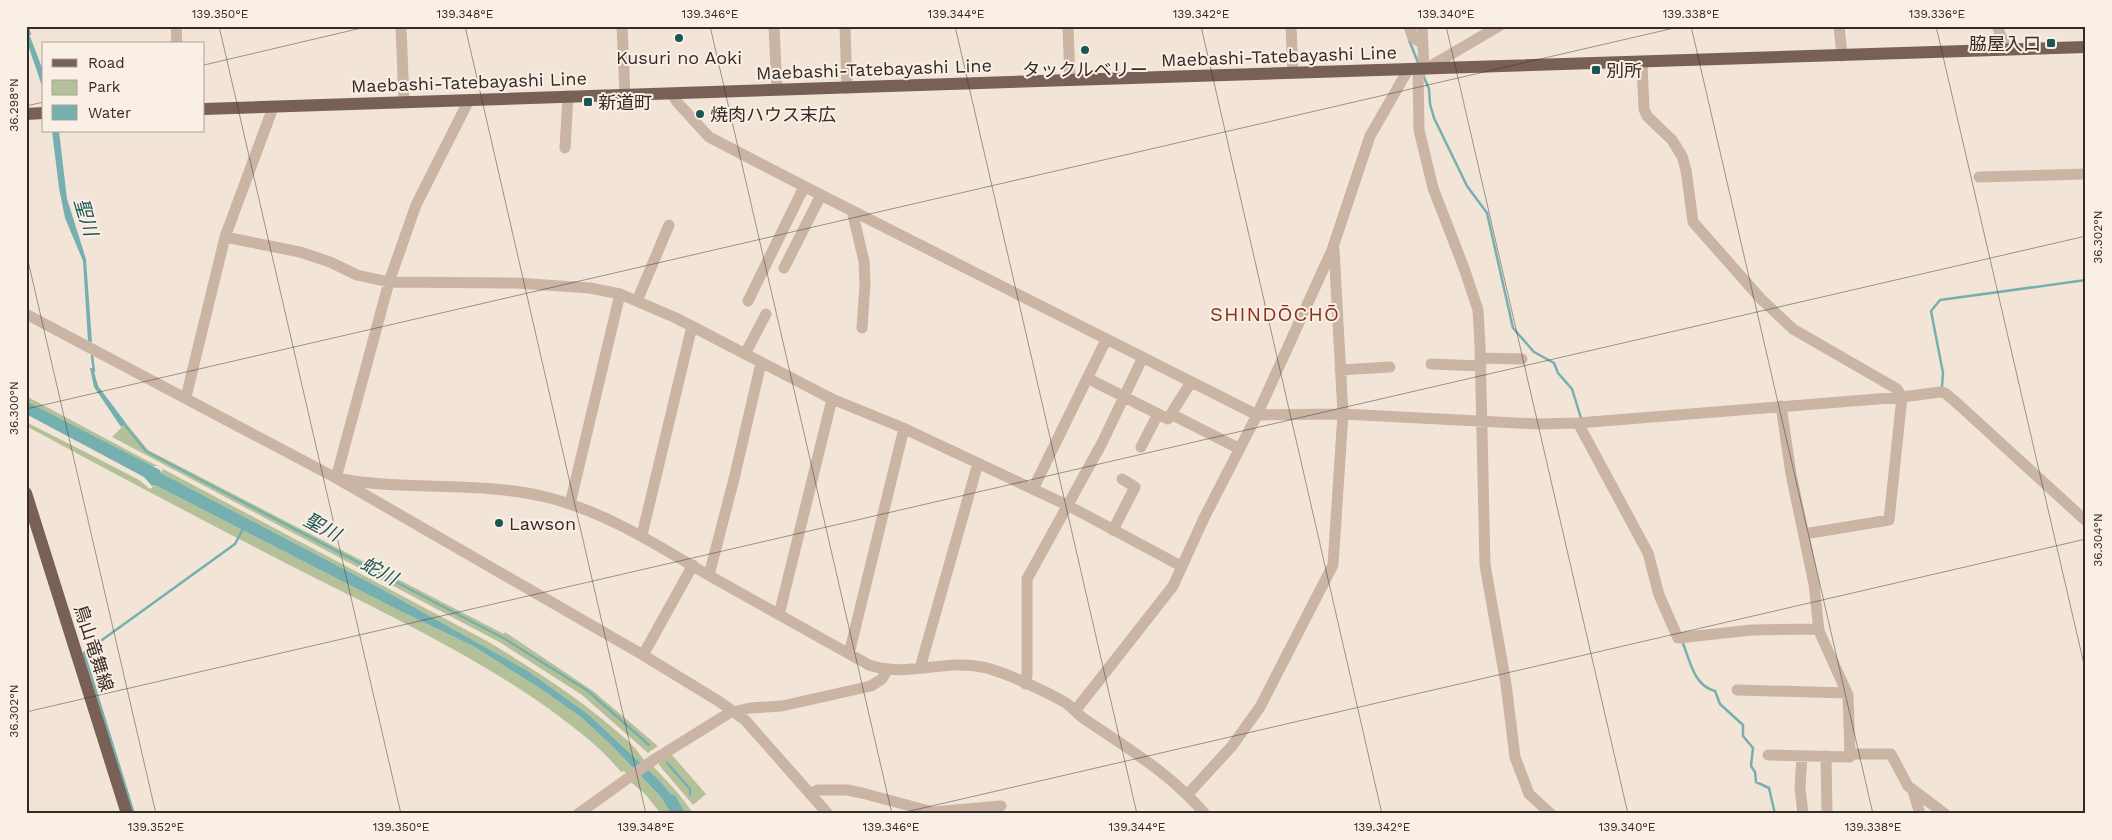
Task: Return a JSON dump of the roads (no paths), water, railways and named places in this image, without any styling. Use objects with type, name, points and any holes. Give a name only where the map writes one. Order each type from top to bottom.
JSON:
[{"type":"main road","name":"Maebashi-Tatebayashi Line","points":[[205,109],[1293,73],[1642,64],[2086,47]]},
{"type":"main road","points":[[26,114],[42,113]]},
{"type":"main road","name":"鳥山竜舞線","points":[[26,493],[128,814]]},
{"type":"street","points":[[176,26],[177,42]]},
{"type":"street","points":[[401,26],[404,102]]},
{"type":"street","points":[[622,26],[625,95]]},
{"type":"street","points":[[774,26],[776,90]]},
{"type":"street","points":[[845,26],[847,88]]},
{"type":"street","points":[[1068,26],[1070,80]]},
{"type":"street","points":[[1291,26],[1293,73]]},
{"type":"street","points":[[1408,26],[1413,38],[1422,43]]},
{"type":"street","points":[[1422,26],[1422,43],[1417,70],[1420,130],[1433,188],[1478,310],[1481,362],[1485,565],[1506,684],[1515,757],[1529,794],[1551,814]]},
{"type":"street","points":[[1075,711],[1173,586],[1238,448],[1257,415],[1334,245],[1370,136],[1417,70],[1499,26]]},
{"type":"street","points":[[1839,26],[1842,56]]},
{"type":"street","points":[[1997,26],[2007,50]]},
{"type":"street","points":[[1642,64],[1644,109],[1647,116],[1672,140],[1682,156],[1686,170],[1693,222],[1761,300],[1793,329],[1897,389],[1902,397],[1889,520],[1804,534]]},
{"type":"street","points":[[672,93],[677,102],[708,137],[1257,415],[1343,414],[1578,423],[1945,393],[2086,522]]},
{"type":"street","points":[[565,148],[568,96]]},
{"type":"street","points":[[336,478],[388,282],[416,205],[469,100]]},
{"type":"street","points":[[186,398],[225,237],[272,113],[272,106]]},
{"type":"street","points":[[1979,178],[2086,174]]},
{"type":"street","points":[[748,301],[804,186]]},
{"type":"street","points":[[784,268],[821,195]]},
{"type":"street","points":[[852,211],[864,261],[865,284],[862,328]]},
{"type":"street","points":[[637,301],[668,225]]},
{"type":"street","points":[[225,237],[300,252],[330,262],[357,275],[388,282],[516,283],[590,288],[620,294],[692,326],[832,399],[904,428],[1069,506],[1181,566]]},
{"type":"street","points":[[1188,794],[1232,746],[1260,707],[1333,565],[1343,414],[1334,245]]},
{"type":"street","points":[[570,504],[620,294]]},
{"type":"street","points":[[26,314],[336,478],[542,599],[643,655],[733,711],[745,720],[828,814]]},
{"type":"street","points":[[745,354],[766,314]]},
{"type":"street","points":[[642,535],[692,326]]},
{"type":"street","points":[[1033,489],[1106,340]]},
{"type":"street","points":[[1025,684],[1027,676],[1027,579],[1069,506],[1125,398],[1142,358]]},
{"type":"street","points":[[1431,364],[1522,359]]},
{"type":"street","points":[[709,575],[761,363]]},
{"type":"street","points":[[1340,370],[1390,367]]},
{"type":"street","points":[[1087,378],[1168,419],[1191,382]]},
{"type":"street","points":[[779,615],[832,399]]},
{"type":"street","points":[[1782,406],[1791,474],[1814,584],[1819,629],[1847,692],[1850,754]]},
{"type":"street","points":[[1141,447],[1158,414]]},
{"type":"street","points":[[1171,414],[1238,448]]},
{"type":"street","points":[[1578,423],[1648,553],[1659,595],[1678,638],[1752,630],[1819,629]]},
{"type":"street","points":[[849,654],[904,428]]},
{"type":"street","points":[[920,668],[978,463]]},
{"type":"street","points":[[336,478],[367,484],[498,488],[570,504],[642,535],[869,665],[887,670],[981,666],[1065,703],[1084,719],[1163,771],[1188,794],[1205,814]]},
{"type":"street","points":[[1114,530],[1135,487],[1122,480]]},
{"type":"street","points":[[643,655],[693,565]]},
{"type":"street","points":[[578,814],[686,738],[733,711],[782,706],[870,686],[882,679],[887,670]]},
{"type":"street","points":[[1737,690],[1847,692]]},
{"type":"street","points":[[1768,755],[1850,757],[1850,754],[1892,754],[1908,786],[1945,814]]},
{"type":"street","points":[[1802,756],[1800,788],[1802,814]]},
{"type":"street","points":[[1826,756],[1827,814]]},
{"type":"street","points":[[810,794],[818,790],[847,790],[933,812],[986,810],[1001,806]]},
{"type":"street","points":[[1913,791],[1920,814]]},
{"type":"water","points":[[26,26],[42,68],[42,86],[26,39]]},
{"type":"water","points":[[52,132],[59,132],[67,199],[86,259],[92,342],[88,341],[83,261],[65,218]]},
{"type":"water","points":[[90,368],[93,368],[98,386],[126,423],[121,427],[94,387]]},
{"type":"water","points":[[26,401],[160,470],[161,473],[380,588],[528,671],[588,714],[660,781],[671,794],[675,795],[686,814],[671,814],[661,797],[582,718],[541,689],[473,646],[398,610],[155,485],[152,486],[144,477],[26,414]]},
{"type":"waterway","name":"聖川","points":[[27,26],[30,34]]},
{"type":"waterway","points":[[1409,40],[1419,65]]},
{"type":"waterway","points":[[1423,75],[1429,89],[1430,104],[1434,118],[1467,186],[1487,213],[1513,328],[1534,352],[1554,363],[1558,373],[1572,389],[1581,418]]},
{"type":"waterway","points":[[1942,387],[1943,373],[1931,311],[1940,300],[2086,280]]},
{"type":"waterway","name":"聖川","points":[[92,356],[94,371]]},
{"type":"waterway","name":"聖川","points":[[123,423],[146,451],[153,455],[505,639],[588,691],[649,745]]},
{"type":"waterway","points":[[134,814],[84,653],[235,544],[244,527]]},
{"type":"waterway","points":[[1682,641],[1697,678],[1708,688],[1715,691],[1720,704],[1743,725],[1743,736],[1753,748],[1751,766],[1755,772],[1756,782],[1769,788],[1775,814]]},
{"type":"waterway","name":"聖川","points":[[667,763],[690,789],[690,795]]},
{"type":"place","name":"Kusuri no Aoki","points":[[679,38]]},
{"type":"place","name":"脇屋入口","points":[[2051,43]]},
{"type":"place","name":"タックルベリー","points":[[1085,50]]},
{"type":"place","name":"別所","points":[[1596,70]]},
{"type":"place","name":"新道町","points":[[588,102]]},
{"type":"place","name":"焼肉ハウス末広","points":[[700,114]]},
{"type":"place","name":"Lawson","points":[[499,523]]},
{"type":"district","name":"SHINDŌCHŌ","points":[[1275,314]]},
{"type":"water label","name":"蛇川","points":[[379,571]]}]
